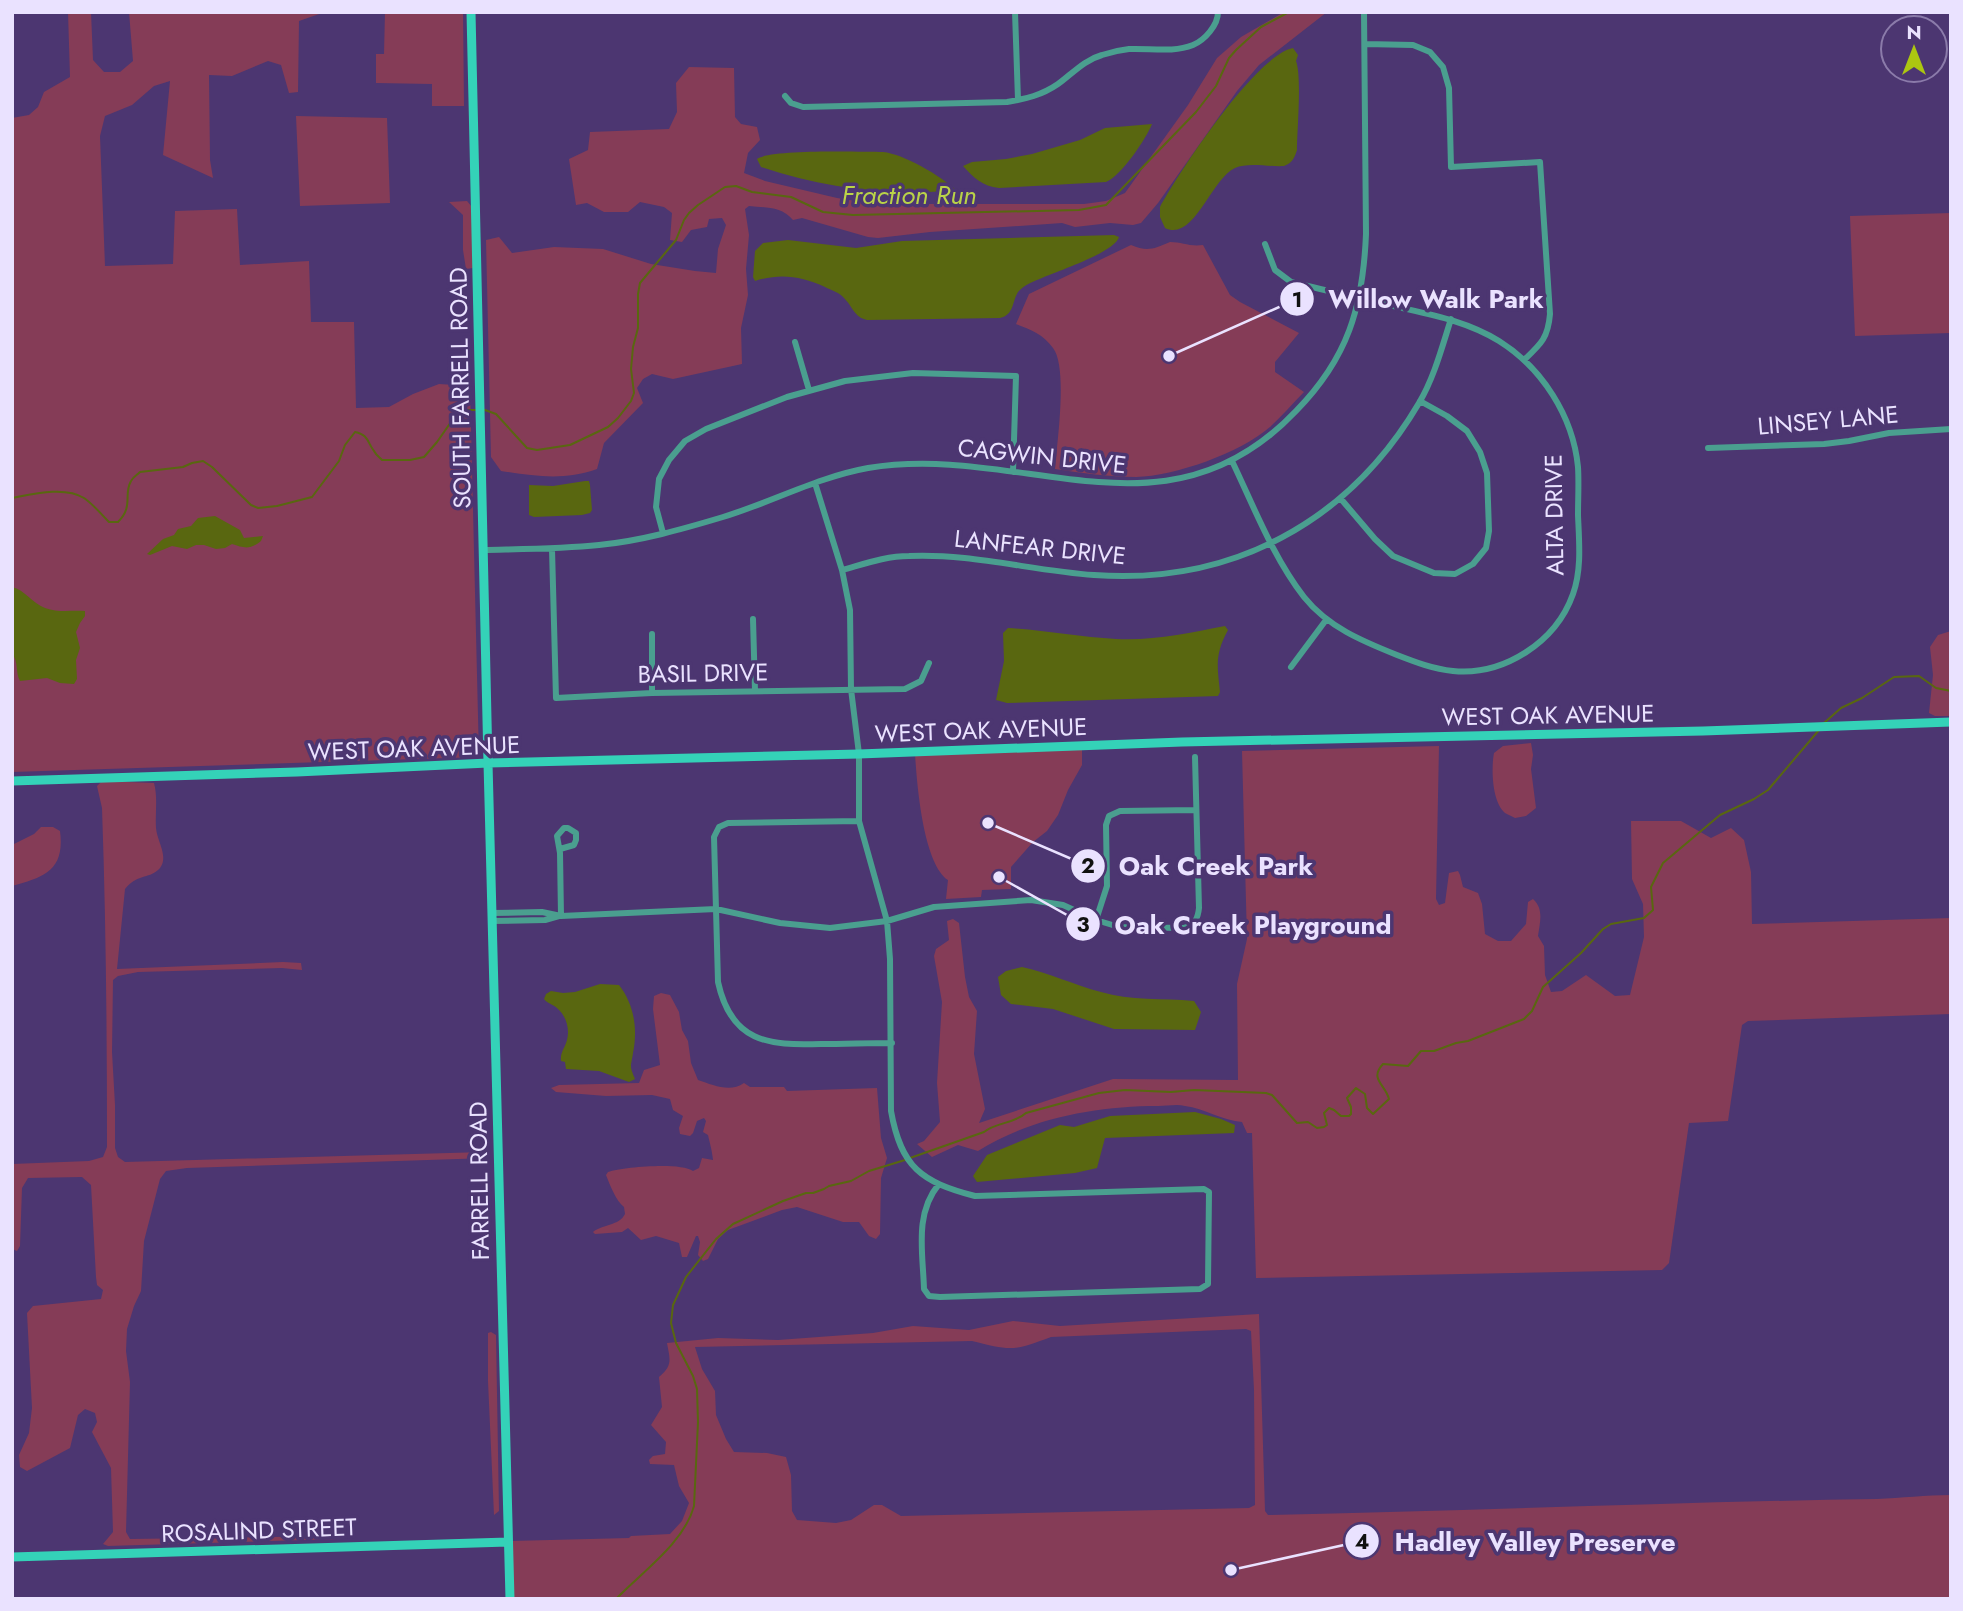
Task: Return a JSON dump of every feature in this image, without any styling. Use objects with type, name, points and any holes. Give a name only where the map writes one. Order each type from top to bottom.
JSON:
[{"type":"street","name":"SOUTH FARRELL ROAD","points":[[471,12],[488,763]]},
{"type":"street","points":[[1015,12],[1018,100]]},
{"type":"street","points":[[785,96],[791,103],[803,107],[1024,100],[1059,84],[1079,66],[1099,55],[1126,49],[1177,49],[1195,44],[1208,34],[1219,17],[1218,12]]},
{"type":"street","name":"CAGWIN DRIVE","points":[[483,550],[601,545],[663,533],[727,516],[842,474],[902,465],[932,464],[1130,485],[1191,476],[1232,461],[1263,442],[1310,397],[1332,367],[1348,334],[1360,298],[1366,234],[1364,12]]},
{"type":"street","points":[[1365,44],[1413,45],[1430,52],[1443,67],[1449,88],[1451,167],[1540,162],[1550,314],[1548,330],[1542,342],[1524,360]]},
{"type":"street","name":"ALTA DRIVE","points":[[1232,461],[1271,544],[1305,598],[1326,620],[1358,639],[1427,667],[1455,671],[1481,670],[1510,662],[1535,646],[1559,623],[1573,593],[1579,561],[1578,466],[1568,424],[1552,393],[1524,360],[1499,341],[1451,319],[1291,282],[1275,270],[1265,244]]},
{"type":"street","name":"LANFEAR DRIVE","points":[[842,570],[906,555],[935,555],[1094,575],[1150,575],[1194,569],[1229,560],[1271,544],[1341,499],[1380,459],[1420,401],[1436,365],[1451,319]]},
{"type":"street","points":[[795,342],[808,390]]},
{"type":"street","points":[[663,533],[656,507],[659,479],[669,460],[685,441],[706,429],[808,390],[845,381],[914,373],[1016,376],[1013,472]]},
{"type":"street","points":[[1341,499],[1375,539],[1393,555],[1434,573],[1455,573],[1473,564],[1486,548],[1489,531],[1487,473],[1479,452],[1467,431],[1420,401]]},
{"type":"street","name":"LINSEY LANE","points":[[1709,448],[1824,444],[1849,442],[1889,433],[1951,429]]},
{"type":"street","points":[[815,483],[842,570],[850,610],[851,689],[859,754],[859,821],[887,921],[892,1043],[891,1111],[896,1135],[907,1158],[920,1174],[939,1184],[975,1196],[1205,1189],[1209,1192],[1208,1284],[1200,1289],[929,1296],[924,1289],[921,1231],[926,1205],[939,1184]]},
{"type":"street","name":"BASIL DRIVE","points":[[552,549],[556,698],[652,693],[905,689],[921,681],[929,663]]},
{"type":"street","points":[[753,619],[755,691]]},
{"type":"street","points":[[1291,667],[1326,620]]},
{"type":"street","points":[[652,634],[652,693]]},
{"type":"street","name":"WEST OAK AVENUE","points":[[12,782],[488,763],[1951,722]]},
{"type":"street","points":[[1182,742],[1195,757]]},
{"type":"street","points":[[492,917],[545,920],[561,916],[716,909],[780,923],[830,928],[887,921],[934,907],[1031,900],[1063,905],[1119,928],[1184,928],[1195,922],[1199,908],[1195,757],[1207,742]]},
{"type":"street","name":"FARRELL ROAD","points":[[488,763],[510,1599]]},
{"type":"street","points":[[1096,920],[1107,886],[1106,825],[1109,816],[1120,811],[1196,810]]},
{"type":"street","points":[[859,821],[728,823],[719,827],[714,837],[718,982],[722,1001],[730,1015],[743,1029],[764,1041],[790,1045],[892,1043]]},
{"type":"street","points":[[560,849],[561,916]]},
{"type":"street","name":"ROSALIND STREET","points":[[12,1558],[508,1542]]},
{"type":"shaded area","points":[[68,12],[91,12],[93,60],[104,72],[120,72],[133,61],[129,12],[325,12],[299,21],[298,92],[289,93],[281,65],[268,61],[232,76],[209,75],[210,160],[213,178],[163,155],[170,81],[154,86],[132,105],[105,116],[100,136],[105,266],[173,264],[175,211],[237,209],[240,265],[309,261],[311,322],[354,322],[356,408],[389,407],[439,384],[470,386],[479,757],[12,772],[12,118],[29,115],[38,107],[44,92],[70,77]]},
{"type":"shaded area","points":[[385,12],[463,12],[464,106],[432,106],[432,84],[376,83],[376,54],[384,54]]},
{"type":"shaded area","points":[[1284,12],[1327,12],[1259,65],[1141,223],[1075,227],[1062,223],[878,238],[802,218],[793,220],[784,212],[773,208],[749,206],[745,209],[749,235],[746,269],[748,295],[741,328],[742,364],[673,379],[652,374],[643,379],[637,388],[643,403],[604,443],[597,469],[561,476],[526,474],[501,471],[491,457],[486,240],[499,237],[512,253],[554,247],[603,249],[651,264],[716,273],[718,249],[726,225],[722,218],[709,219],[707,227],[691,230],[682,242],[670,240],[672,213],[664,207],[640,202],[628,212],[604,212],[587,203],[576,205],[569,159],[588,150],[590,132],[669,129],[677,112],[676,83],[689,67],[734,68],[735,117],[741,124],[757,127],[760,140],[748,153],[744,173],[765,181],[837,198],[887,206],[1084,204],[1106,201],[1125,193],[1188,105],[1217,58],[1241,37]]},
{"type":"shaded area","points":[[1293,48],[1298,55],[1296,61],[1299,91],[1297,150],[1292,160],[1284,166],[1252,165],[1235,168],[1226,174],[1194,218],[1185,226],[1175,230],[1165,228],[1160,217],[1160,207],[1201,143],[1259,71],[1277,55]]},
{"type":"shaded area","points":[[296,116],[387,118],[390,203],[300,206]]},
{"type":"shaded area","points":[[1152,124],[1126,165],[1106,182],[999,188],[979,181],[963,166],[972,162],[1032,154],[1080,140],[1105,128]]},
{"type":"shaded area","points":[[797,152],[883,152],[922,167],[956,190],[907,192],[857,189],[761,167],[757,159]]},
{"type":"shaded area","points":[[467,201],[472,207],[473,268],[466,269],[463,215],[449,202]]},
{"type":"shaded area","points":[[1951,213],[1951,333],[1855,336],[1850,216]]},
{"type":"shaded area","points":[[1119,237],[1108,249],[1023,287],[1008,314],[1000,318],[867,320],[856,314],[840,295],[816,283],[790,277],[755,281],[753,277],[755,251],[763,243],[788,240],[856,248],[902,241]]},
{"type":"shaded area","points":[[1170,242],[1203,245],[1230,295],[1299,333],[1275,362],[1275,372],[1304,392],[1257,437],[1225,454],[1188,468],[1136,477],[1055,469],[1060,371],[1049,343],[1036,333],[1016,324],[1029,294],[1131,245],[1150,249]]},
{"type":"shaded area","points":[[589,481],[590,485],[590,513],[534,517],[529,515],[529,485],[553,486]]},
{"type":"shaded area","points":[[215,516],[240,530],[244,538],[263,536],[261,541],[254,546],[232,544],[216,549],[204,545],[187,549],[172,546],[147,554],[163,539],[174,535],[178,529],[191,526],[198,518]]},
{"type":"shaded area","points":[[12,587],[50,610],[85,611],[76,632],[80,648],[76,660],[77,679],[74,684],[47,678],[20,681],[16,660],[12,654]]},
{"type":"shaded area","points":[[1225,626],[1228,630],[1218,660],[1218,696],[1007,703],[996,700],[1004,661],[1003,633],[1008,628],[1102,638],[1144,639]]},
{"type":"shaded area","points":[[1951,631],[1951,716],[1935,716],[1929,713],[1933,675],[1930,647],[1938,635]]},
{"type":"shaded area","points":[[1531,743],[1536,808],[1526,816],[1515,818],[1505,813],[1497,801],[1493,776],[1494,753],[1503,746]]},
{"type":"shaded area","points":[[1439,746],[1436,899],[1439,905],[1445,903],[1449,873],[1458,871],[1463,887],[1478,893],[1485,934],[1498,941],[1511,941],[1526,924],[1528,902],[1533,899],[1540,911],[1538,936],[1544,946],[1545,975],[1551,992],[1562,991],[1586,975],[1615,996],[1630,995],[1644,937],[1643,904],[1632,879],[1631,821],[1681,821],[1711,838],[1731,828],[1744,840],[1751,872],[1752,924],[1951,918],[1951,1014],[1748,1021],[1742,1025],[1728,1121],[1689,1123],[1669,1263],[1662,1270],[1256,1278],[1252,1133],[1247,1133],[1242,1122],[1182,1105],[1111,1108],[1065,1116],[1020,1130],[978,1151],[958,1145],[932,1157],[917,1144],[924,1141],[940,1122],[937,1083],[942,1002],[934,956],[936,949],[949,940],[947,921],[953,919],[959,923],[969,997],[977,1011],[974,1054],[985,1109],[979,1123],[1113,1079],[1238,1080],[1237,984],[1247,939],[1242,751]]},
{"type":"shaded area","points":[[1082,749],[1082,765],[1058,815],[1047,831],[1033,842],[1011,867],[1011,889],[982,890],[981,897],[946,899],[948,880],[939,871],[927,841],[917,784],[915,754]]},
{"type":"shaded area","points":[[102,781],[154,783],[156,828],[163,857],[162,866],[158,870],[134,881],[125,889],[117,969],[283,962],[301,963],[302,970],[282,968],[138,972],[118,976],[113,980],[112,1052],[115,1148],[118,1157],[125,1162],[485,1152],[488,1158],[187,1168],[166,1171],[160,1179],[144,1241],[141,1291],[127,1329],[126,1351],[130,1382],[126,1532],[130,1539],[339,1536],[339,1539],[108,1546],[103,1544],[113,1532],[111,1468],[92,1432],[97,1422],[95,1413],[85,1409],[78,1415],[70,1448],[27,1471],[20,1467],[19,1455],[29,1433],[32,1408],[27,1313],[33,1306],[101,1299],[103,1290],[97,1285],[96,1277],[91,1185],[82,1177],[28,1178],[22,1188],[20,1246],[17,1251],[12,1249],[12,1164],[89,1161],[103,1157],[107,1147],[102,808],[97,786]]},
{"type":"shaded area","points":[[41,827],[53,827],[60,831],[61,844],[56,863],[43,875],[12,886],[12,845],[34,834]]},
{"type":"shaded area","points":[[1022,967],[1112,995],[1194,1001],[1201,1012],[1195,1030],[1114,1029],[1053,1009],[1011,1004],[1001,995],[998,977],[1006,971]]},
{"type":"shaded area","points":[[600,984],[619,985],[634,1017],[631,1066],[635,1079],[629,1082],[599,1071],[566,1069],[565,1062],[561,1061],[568,1027],[561,1012],[544,999],[546,994],[551,991],[575,992]]},
{"type":"shaded area","points":[[661,993],[670,995],[679,1012],[682,1030],[688,1041],[691,1063],[698,1080],[721,1087],[744,1083],[750,1087],[784,1087],[787,1091],[877,1088],[881,1138],[887,1158],[881,1178],[880,1234],[876,1239],[869,1236],[859,1222],[843,1222],[797,1207],[728,1230],[718,1239],[708,1259],[703,1261],[698,1255],[698,1236],[687,1257],[682,1257],[679,1243],[656,1236],[641,1240],[628,1228],[622,1232],[593,1232],[619,1221],[625,1214],[624,1207],[606,1175],[608,1172],[665,1166],[693,1171],[699,1168],[702,1158],[713,1160],[708,1135],[703,1132],[706,1121],[704,1118],[697,1121],[690,1136],[680,1134],[683,1116],[673,1110],[670,1099],[652,1095],[606,1096],[556,1092],[551,1088],[559,1085],[639,1083],[644,1070],[660,1065],[653,1009],[654,996]]},
{"type":"shaded area","points":[[1195,1112],[1235,1125],[1234,1133],[1105,1138],[1097,1168],[1075,1173],[977,1182],[973,1176],[987,1155],[1060,1125],[1074,1127],[1110,1116]]},
{"type":"shaded area","points":[[1259,1314],[1265,1511],[1268,1515],[1951,1495],[1951,1599],[512,1599],[511,1541],[629,1538],[670,1534],[682,1521],[689,1503],[679,1486],[674,1465],[650,1464],[649,1460],[653,1456],[665,1454],[666,1442],[651,1425],[662,1407],[659,1377],[667,1369],[669,1362],[667,1343],[718,1338],[778,1340],[873,1333],[913,1326],[969,1330],[1013,1321],[1060,1326]],"holes":[[[1246,1329],[1251,1331],[1255,1505],[1249,1508],[901,1516],[882,1505],[874,1505],[851,1520],[836,1523],[797,1520],[792,1511],[791,1475],[786,1457],[767,1453],[734,1452],[716,1415],[715,1391],[702,1369],[695,1347],[972,1341],[1012,1348],[1051,1337]]]},
{"type":"shaded area","points":[[488,1333],[496,1335],[499,1511],[494,1515],[488,1381]]},
{"type":"waterway","name":"Fraction Run","points":[[485,410],[496,414],[527,448],[537,450],[570,445],[608,427],[618,418],[634,393],[631,369],[638,328],[640,283],[676,240],[689,213],[725,187],[736,186],[752,192],[791,197],[823,212],[853,215],[1079,210],[1106,205],[1196,112],[1216,86],[1229,58],[1236,50],[1261,27],[1289,12]]},
{"type":"waterway","name":"Fraction Run","points":[[12,498],[68,492],[84,498],[109,522],[118,522],[126,511],[131,481],[140,472],[183,467],[203,461],[251,505],[258,508],[277,506],[312,497],[339,461],[345,445],[355,432],[365,437],[382,460],[410,460],[424,457],[451,422],[464,410],[476,410]]},
{"type":"waterway","points":[[1824,723],[1841,708],[1894,677],[1919,676],[1936,688],[1951,691]]},
{"type":"waterway","points":[[910,1158],[984,1132],[1026,1113],[1099,1093],[1125,1090],[1266,1093],[1272,1095],[1297,1123],[1308,1122],[1317,1128],[1327,1125],[1324,1113],[1329,1108],[1341,1116],[1351,1114],[1347,1098],[1356,1088],[1365,1094],[1367,1108],[1373,1114],[1389,1099],[1377,1074],[1383,1064],[1408,1066],[1421,1051],[1434,1051],[1468,1041],[1524,1019],[1532,1011],[1543,987],[1603,929],[1611,924],[1644,918],[1653,910],[1651,887],[1663,863],[1720,815],[1768,790],[1819,730]]},
{"type":"waterway","points":[[616,1599],[672,1545],[689,1520],[694,1506],[697,1389],[676,1343],[671,1323],[673,1305],[686,1277],[716,1239],[733,1224],[783,1201],[851,1181],[869,1171],[905,1160]]},
{"type":"place","name":"Willow Walk Park","points":[[1169,356]]},
{"type":"place","name":"Oak Creek Park","points":[[988,823]]},
{"type":"place","name":"Oak Creek Playground","points":[[999,877]]},
{"type":"place","name":"Hadley Valley Preserve","points":[[1231,1570]]}]
